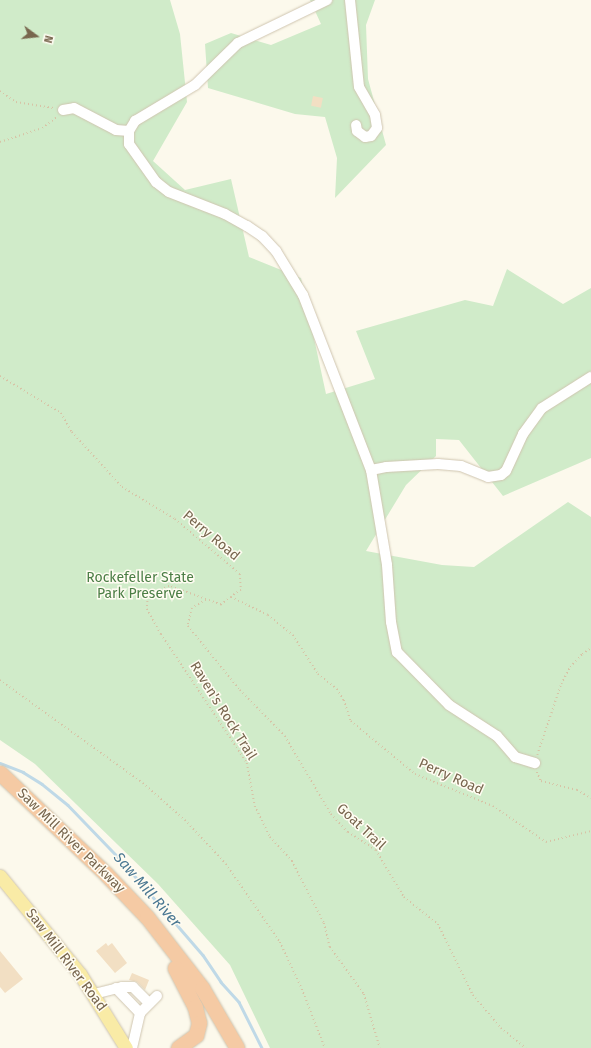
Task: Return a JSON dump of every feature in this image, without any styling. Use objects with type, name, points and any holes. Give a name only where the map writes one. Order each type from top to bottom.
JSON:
[{"type":"highway","name":"Saw Mill River Parkway","points":[[0,774],[106,874],[147,917],[202,988],[237,1048]]},
{"type":"highway","name":"Saw Mill River Parkway","points":[[0,788],[118,901],[175,968],[225,1048]]},
{"type":"highway","points":[[175,968],[195,1007],[199,1023],[196,1035],[178,1048]]},
{"type":"main road","name":"Saw Mill River Road","points":[[0,876],[94,994],[126,1048]]},
{"type":"lane","points":[[350,0],[359,87],[375,115],[376,128],[372,136],[365,137],[357,131],[356,125]]},
{"type":"lane","points":[[323,1],[238,43],[195,85],[135,121],[129,131],[129,144],[156,182],[169,192],[225,214],[247,226],[262,236],[276,252],[303,294],[370,470],[387,564],[391,622],[397,652],[449,705],[497,736],[516,757],[535,763]]},
{"type":"lane","points":[[63,110],[74,108],[116,130],[129,131]]},
{"type":"lane","points":[[370,470],[386,466],[438,464],[461,466],[488,477],[501,475],[506,471],[523,434],[542,408],[591,377]]},
{"type":"lane","points":[[94,994],[116,988],[133,987],[149,1003]]},
{"type":"lane","points":[[116,988],[140,1013]]},
{"type":"lane","points":[[132,1048],[140,1013],[157,996]]},
{"type":"path","points":[[0,91],[16,102],[63,110]]},
{"type":"path","points":[[0,142],[42,128],[63,110]]},
{"type":"path","name":"Perry Road","points":[[0,376],[61,413],[72,432],[122,486],[175,519],[240,574],[241,590],[231,598],[268,615],[293,635],[318,674],[338,689],[344,700],[350,721],[415,774],[493,806],[546,842],[591,831]]},
{"type":"path","name":"Raven's Rock Trail","points":[[231,598],[222,605],[169,586],[148,597],[146,609],[247,764],[255,806],[270,837],[292,861],[324,923],[330,946],[364,994],[380,1048]]},
{"type":"path","name":"Goat Trail","points":[[206,600],[192,608],[188,626],[240,690],[286,736],[331,814],[348,832],[376,850],[404,897],[438,924],[473,995],[501,1028],[526,1048]]},
{"type":"path","points":[[591,648],[582,654],[570,667],[561,684],[535,763],[541,781],[577,790],[591,798]]},
{"type":"path","points":[[0,680],[143,783],[185,820],[226,864],[280,942],[302,989],[325,1048]]},
{"type":"green space","name":"Rockefeller State Park Preserve","points":[[0,0],[170,0],[180,34],[187,102],[153,161],[185,190],[231,179],[249,257],[301,278],[326,394],[375,379],[356,331],[465,300],[493,306],[507,269],[563,304],[591,288],[591,458],[503,496],[459,440],[436,439],[436,456],[406,485],[366,551],[442,565],[474,567],[568,502],[591,517],[591,1048],[270,1048],[230,965],[158,884],[35,764],[0,740]]},
{"type":"green space","points":[[310,0],[375,0],[366,25],[368,79],[386,145],[335,198],[337,158],[325,117],[295,114],[208,88],[205,44],[231,33],[271,45],[321,24]]},
{"type":"building","points":[[313,96],[323,98],[321,108],[311,106]]},
{"type":"building","points":[[106,943],[108,946],[112,943],[127,963],[115,973],[96,951]]},
{"type":"building","points":[[0,951],[23,979],[5,993],[0,987]]},
{"type":"building","points":[[132,973],[149,980],[145,990],[137,982],[129,980]]},
{"type":"waterway","name":"Saw Mill River","points":[[0,763],[23,772],[42,784],[68,805],[121,860],[203,955],[221,982],[239,1002],[262,1048]]}]
